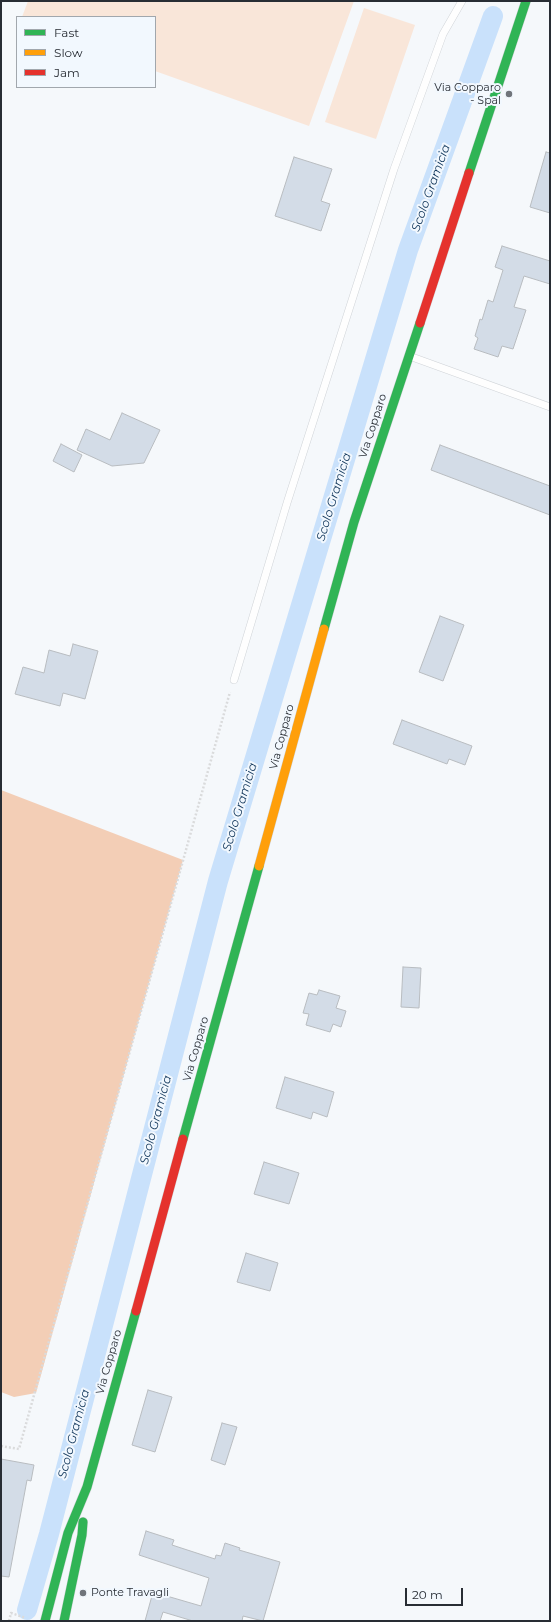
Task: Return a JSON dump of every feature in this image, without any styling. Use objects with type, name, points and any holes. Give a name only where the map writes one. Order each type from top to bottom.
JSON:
[{"type":"main road","name":"Via Copparo","points":[[45,1621],[68,1533],[87,1487],[354,522],[526,1]]},
{"type":"main road","name":"Via Copparo","points":[[64,1621],[82,1535],[87,1487]]},
{"type":"lane","points":[[234,680],[292,488],[394,169],[443,34],[462,1]]},
{"type":"lane","points":[[408,355],[550,407]]},
{"type":"path","points":[[1,1446],[19,1449],[234,680]]},
{"type":"path","points":[[9,1621],[12,1613],[32,1619]]},
{"type":"shaded area","points":[[28,1],[354,1],[309,126],[156,71],[156,16],[22,16]]},
{"type":"shaded area","points":[[364,8],[415,25],[376,139],[325,122]]},
{"type":"shaded area","points":[[1,790],[183,860],[36,1393],[14,1397],[1,1392]]},
{"type":"building","points":[[546,152],[550,153],[550,213],[530,207]]},
{"type":"building","points":[[294,157],[332,169],[321,201],[330,204],[321,231],[275,216]]},
{"type":"building","points":[[502,246],[550,261],[550,284],[524,276],[514,307],[526,310],[513,349],[502,346],[498,357],[474,349],[478,338],[475,336],[480,319],[482,320],[488,300],[493,302],[503,270],[495,267]]},
{"type":"building","points":[[122,413],[160,430],[144,463],[112,466],[77,450],[86,429],[110,440]]},
{"type":"building","points":[[61,444],[82,455],[74,472],[53,461]]},
{"type":"building","points":[[440,445],[550,486],[550,515],[431,470]]},
{"type":"building","points":[[440,616],[464,625],[443,681],[419,672]]},
{"type":"building","points":[[73,644],[98,651],[85,699],[63,693],[60,706],[15,694],[23,667],[44,673],[49,650],[70,656]]},
{"type":"building","points":[[402,720],[472,746],[465,765],[449,759],[447,764],[393,744]]},
{"type":"building","points":[[403,967],[421,968],[419,1008],[401,1007]]},
{"type":"building","points":[[319,990],[340,996],[336,1008],[346,1011],[341,1027],[333,1024],[330,1032],[306,1025],[309,1014],[303,1013],[309,993],[317,995]]},
{"type":"building","points":[[285,1077],[334,1092],[327,1117],[313,1112],[311,1119],[276,1108]]},
{"type":"building","points":[[264,1162],[299,1173],[289,1204],[254,1194]]},
{"type":"building","points":[[246,1253],[278,1263],[270,1291],[237,1282]]},
{"type":"building","points":[[148,1390],[172,1397],[155,1452],[132,1445]]},
{"type":"building","points":[[222,1423],[237,1427],[225,1465],[211,1460]]},
{"type":"building","points":[[1,1459],[34,1465],[31,1481],[27,1480],[9,1577],[1,1576]]},
{"type":"building","points":[[146,1531],[174,1540],[172,1545],[215,1559],[216,1555],[221,1556],[225,1543],[240,1548],[239,1550],[280,1562],[263,1621],[243,1616],[242,1621],[193,1621],[163,1612],[160,1621],[145,1621],[153,1592],[201,1606],[209,1578],[139,1555]]},
{"type":"waterway","name":"Scolo Gramicia","points":[[27,1610],[49,1534],[218,881],[408,250],[493,16]]},
{"type":"traffic: fast","points":[[469,173],[526,1]]},
{"type":"traffic: fast","points":[[324,629],[354,522],[420,323]]},
{"type":"traffic: fast","points":[[183,1139],[259,866]]},
{"type":"traffic: fast","points":[[45,1621],[68,1533],[87,1487],[136,1311]]},
{"type":"traffic: fast","points":[[64,1621],[82,1535],[83,1522]]},
{"type":"traffic: slow","points":[[259,866],[324,629]]},
{"type":"traffic: jam","points":[[420,323],[469,173]]},
{"type":"traffic: jam","points":[[136,1311],[183,1139]]},
{"type":"place","name":"Via Copparo - Spal","points":[[509,94]]},
{"type":"place","name":"Ponte Travagli","points":[[83,1593]]}]
